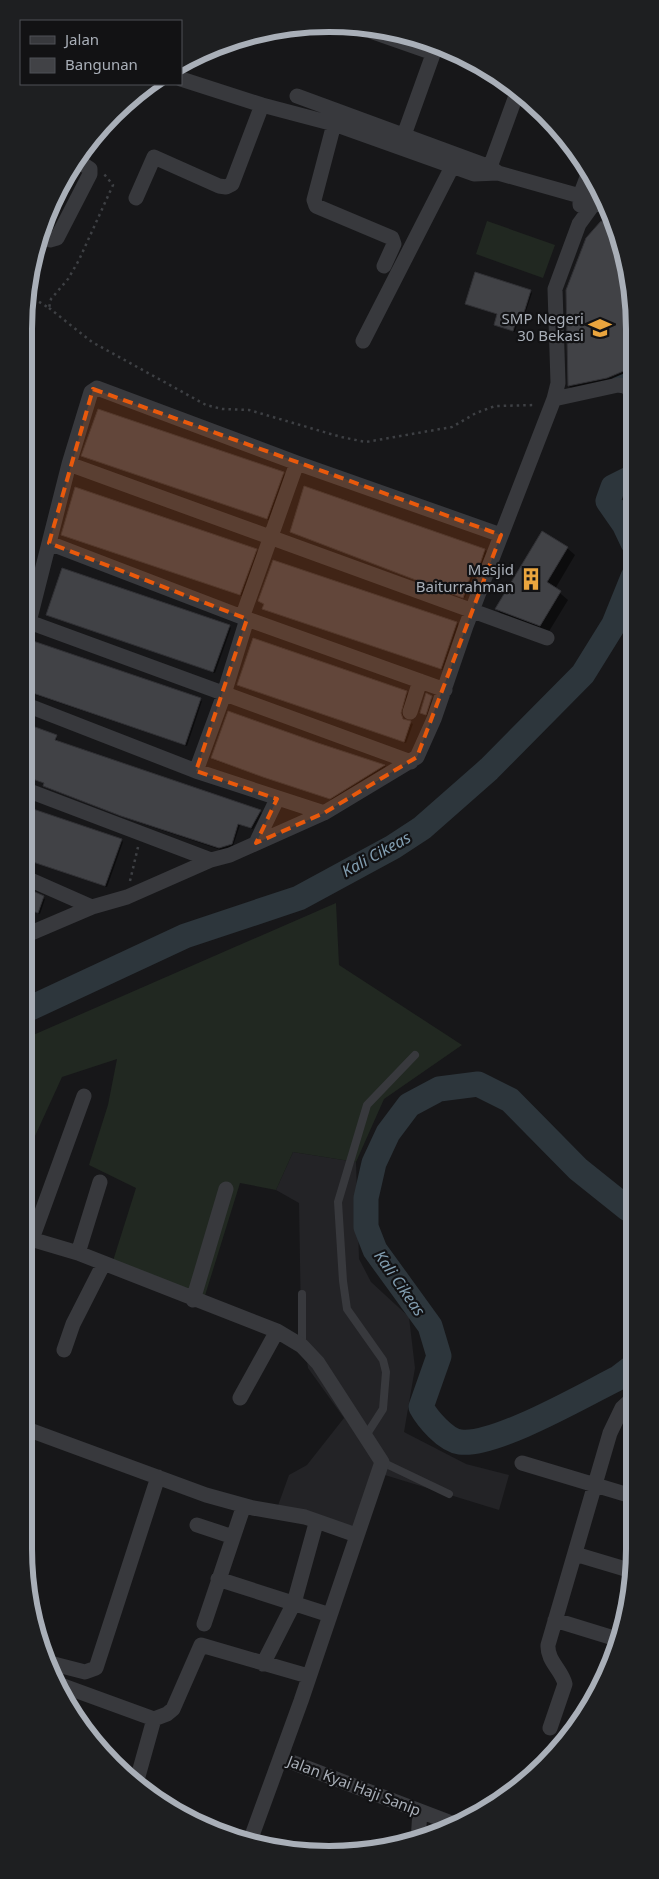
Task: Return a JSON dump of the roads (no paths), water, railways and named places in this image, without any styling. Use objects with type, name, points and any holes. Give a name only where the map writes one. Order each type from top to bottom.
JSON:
[{"type":"street","points":[[404,135],[434,52]]},
{"type":"street","points":[[182,79],[262,105],[334,124],[474,174],[494,170]]},
{"type":"street","points":[[297,96],[494,170],[580,196],[596,198]]},
{"type":"street","points":[[494,170],[515,98]]},
{"type":"street","points":[[136,198],[154,157],[219,186],[226,187],[232,184],[262,105]]},
{"type":"street","points":[[334,124],[314,200],[316,206],[392,238],[394,244],[384,266]]},
{"type":"street","points":[[47,239],[50,240],[56,238],[90,174],[90,169],[83,164]]},
{"type":"street","points":[[363,341],[452,167]]},
{"type":"street","points":[[32,933],[92,907],[127,897],[324,813],[410,762],[422,750],[472,611],[554,399],[558,384],[555,289],[579,224],[580,196],[586,180]]},
{"type":"street","points":[[579,224],[598,202]]},
{"type":"street","points":[[554,399],[618,385],[626,388]]},
{"type":"street","points":[[32,614],[69,464],[91,392],[97,388],[297,463],[501,535]]},
{"type":"street","points":[[196,771],[224,694],[247,619],[244,615],[297,463]]},
{"type":"street","points":[[69,464],[547,638]]},
{"type":"street","points":[[49,543],[247,619],[445,690]]},
{"type":"street","points":[[32,623],[410,762]]},
{"type":"street","points":[[410,712],[420,681]]},
{"type":"street","points":[[32,707],[196,771],[324,813]]},
{"type":"street","points":[[32,792],[211,860]]},
{"type":"street","points":[[256,843],[277,799]]},
{"type":"street","points":[[32,881],[92,907]]},
{"type":"street","points":[[32,1228],[84,1096]]},
{"type":"street","points":[[78,1253],[100,1182]]},
{"type":"street","points":[[192,1300],[226,1189]]},
{"type":"street","points":[[32,1239],[78,1253],[103,1265],[276,1331],[302,1346],[318,1363],[382,1462],[281,1758]]},
{"type":"street","points":[[64,1350],[73,1324],[103,1265]]},
{"type":"street","points":[[240,1398],[276,1331]]},
{"type":"street","points":[[550,1728],[565,1684],[564,1678],[548,1651],[555,1620],[615,1418],[626,1406]]},
{"type":"street","points":[[32,1431],[215,1497],[253,1508],[305,1518],[356,1535]]},
{"type":"street","points":[[522,1463],[626,1494]]},
{"type":"street","points":[[58,1669],[85,1672],[96,1668],[158,1477]]},
{"type":"street","points":[[204,1624],[242,1511]]},
{"type":"street","points":[[197,1525],[233,1537]]},
{"type":"street","points":[[263,1664],[294,1603],[315,1527]]},
{"type":"street","points":[[575,1554],[626,1569]]},
{"type":"street","points":[[218,1579],[330,1615]]},
{"type":"street","points":[[555,1620],[613,1638]]},
{"type":"street","points":[[66,1687],[154,1719],[173,1709],[201,1645],[308,1676]]},
{"type":"street","points":[[138,1776],[154,1719]]},
{"type":"street","name":"Jalan Kyai Haji Sanip","points":[[252,1836],[281,1758],[448,1822]]},
{"type":"street","points":[[419,1833],[420,1811]]},
{"type":"lane","points":[[365,1436],[383,1409],[386,1372],[382,1360],[347,1309],[343,1281],[338,1202],[367,1105],[415,1055]]},
{"type":"lane","points":[[302,1294],[302,1346]]},
{"type":"lane","points":[[382,1462],[449,1494]]},
{"type":"waterway","points":[[614,380],[626,375]]},
{"type":"waterway","name":"Kali Cikeas","points":[[626,480],[613,487],[608,501],[626,528]]},
{"type":"waterway","name":"Kali Cikeas","points":[[32,1007],[185,936],[299,898],[393,847],[422,828],[489,769],[583,674],[614,624],[626,594]]},
{"type":"waterway","name":"Kali Cikeas","points":[[626,1207],[578,1169],[510,1100],[478,1084],[439,1089],[409,1105],[388,1133],[374,1163],[366,1198],[366,1227],[375,1250],[430,1326],[439,1356],[421,1407],[432,1422],[448,1437],[460,1442],[475,1441],[516,1428],[562,1407],[618,1378],[626,1372]]},
{"type":"place","name":"SMP Negeri 30 Bekasi","points":[[600,328]]},
{"type":"place","name":"Masjid Baiturrahman","points":[[531,579]]}]
